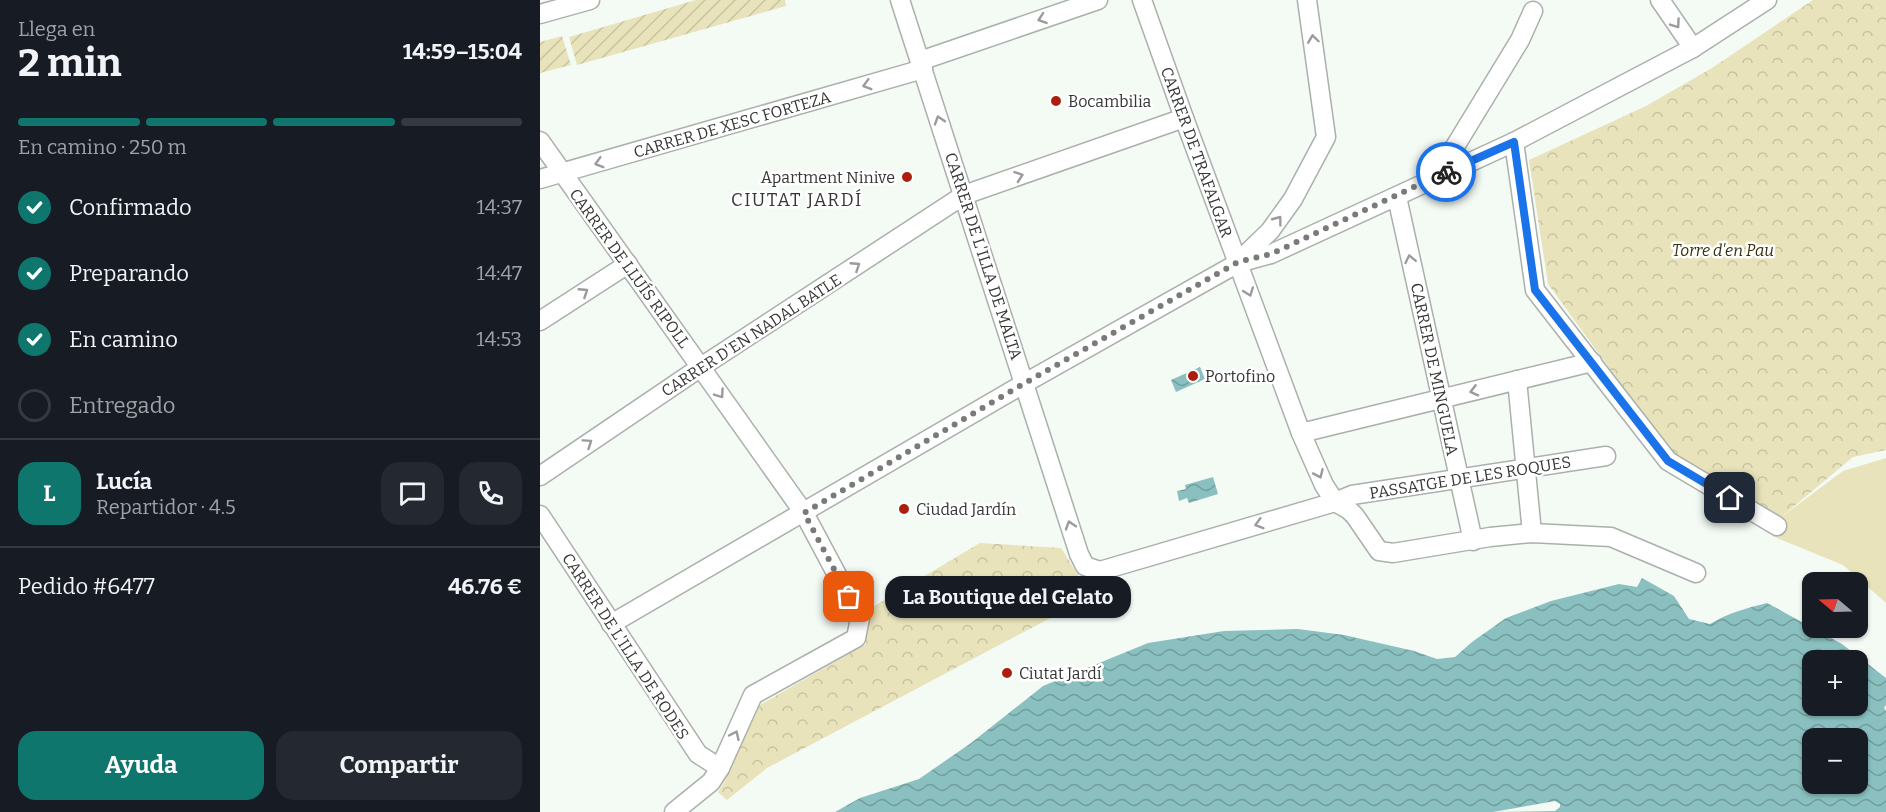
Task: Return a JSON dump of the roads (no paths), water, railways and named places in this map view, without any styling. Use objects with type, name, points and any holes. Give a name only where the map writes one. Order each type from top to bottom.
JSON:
[{"type":"street","points":[[540,14],[590,0]]},
{"type":"street","name":"CARRER DE L'ILLA DE MALTA","points":[[900,0],[1079,554],[1085,566],[1100,570]]},
{"type":"street","name":"CARRER DE XESC FORTEZA","points":[[540,179],[921,65],[1098,0]]},
{"type":"street","name":"CARRER DE TRAFALGAR","points":[[1143,0],[1184,118],[1301,433],[1324,484],[1335,502]]},
{"type":"street","points":[[611,624],[1238,262],[1269,231],[1293,199],[1326,137],[1307,0]]},
{"type":"street","points":[[1660,0],[1693,48]]},
{"type":"street","points":[[1238,262],[1271,254],[1514,142],[1693,48],[1767,0]]},
{"type":"street","points":[[1437,176],[1520,40],[1533,11]]},
{"type":"street","name":"CARRER D'EN NADAL BATLE","points":[[540,476],[701,367],[964,195],[1184,118]]},
{"type":"street","name":"CARRER DE LLUÍS RIPOLL","points":[[540,141],[804,513],[860,618],[856,638],[753,695],[720,768]]},
{"type":"street","points":[[1514,142],[1535,290],[1668,461],[1777,526]]},
{"type":"street","name":"CARRER DE MINGUELA","points":[[1396,196],[1473,541]]},
{"type":"street","points":[[540,321],[628,264]]},
{"type":"street","points":[[1301,433],[1592,362]]},
{"type":"street","points":[[1517,380],[1531,527]]},
{"type":"street","name":"PASSATGE DE LES ROQUES","points":[[1100,570],[1335,502],[1352,495],[1606,456]]},
{"type":"street","points":[[1335,502],[1355,516],[1379,551],[1393,553],[1473,541],[1531,527],[1611,537],[1696,573]]},
{"type":"street","name":"CARRER DE L'ILLA DE RODES","points":[[540,515],[698,754],[720,768]]},
{"type":"street","points":[[674,812],[711,782],[720,768]]},
{"type":"water","points":[[1200,367],[1205,379],[1176,392],[1171,380]]},
{"type":"water","points":[[1213,477],[1218,494],[1189,503],[1187,498],[1179,501],[1177,491],[1186,489],[1185,485]]},
{"type":"water","points":[[1642,578],[1674,596],[1689,619],[1710,624],[1731,614],[1767,603],[1802,622],[1802,638],[1831,638],[1842,644],[1850,650],[1802,650],[1802,716],[1868,716],[1868,664],[1886,678],[1884,708],[1886,711],[1886,812],[835,812],[860,798],[919,779],[971,743],[1043,686],[1148,643],[1224,631],[1298,629],[1344,635],[1414,651],[1437,659],[1455,657],[1506,618],[1551,601],[1619,584],[1637,587]]},
{"type":"place","name":"Bocambilia","points":[[1056,101]]},
{"type":"place","name":"Apartment Ninive","points":[[907,177]]},
{"type":"place","name":"Portofino","points":[[1193,376]]},
{"type":"place","name":"Ciudad Jardín","points":[[904,509]]},
{"type":"place","name":"La Boutique del Gelato","points":[[849,597]]},
{"type":"place","name":"Ciutat Jardí","points":[[1007,673]]},
{"type":"district","name":"CIUTAT JARDÍ","points":[[797,200]]},
{"type":"park label","name":"Torre d'en Pau","points":[[1723,250]]}]
